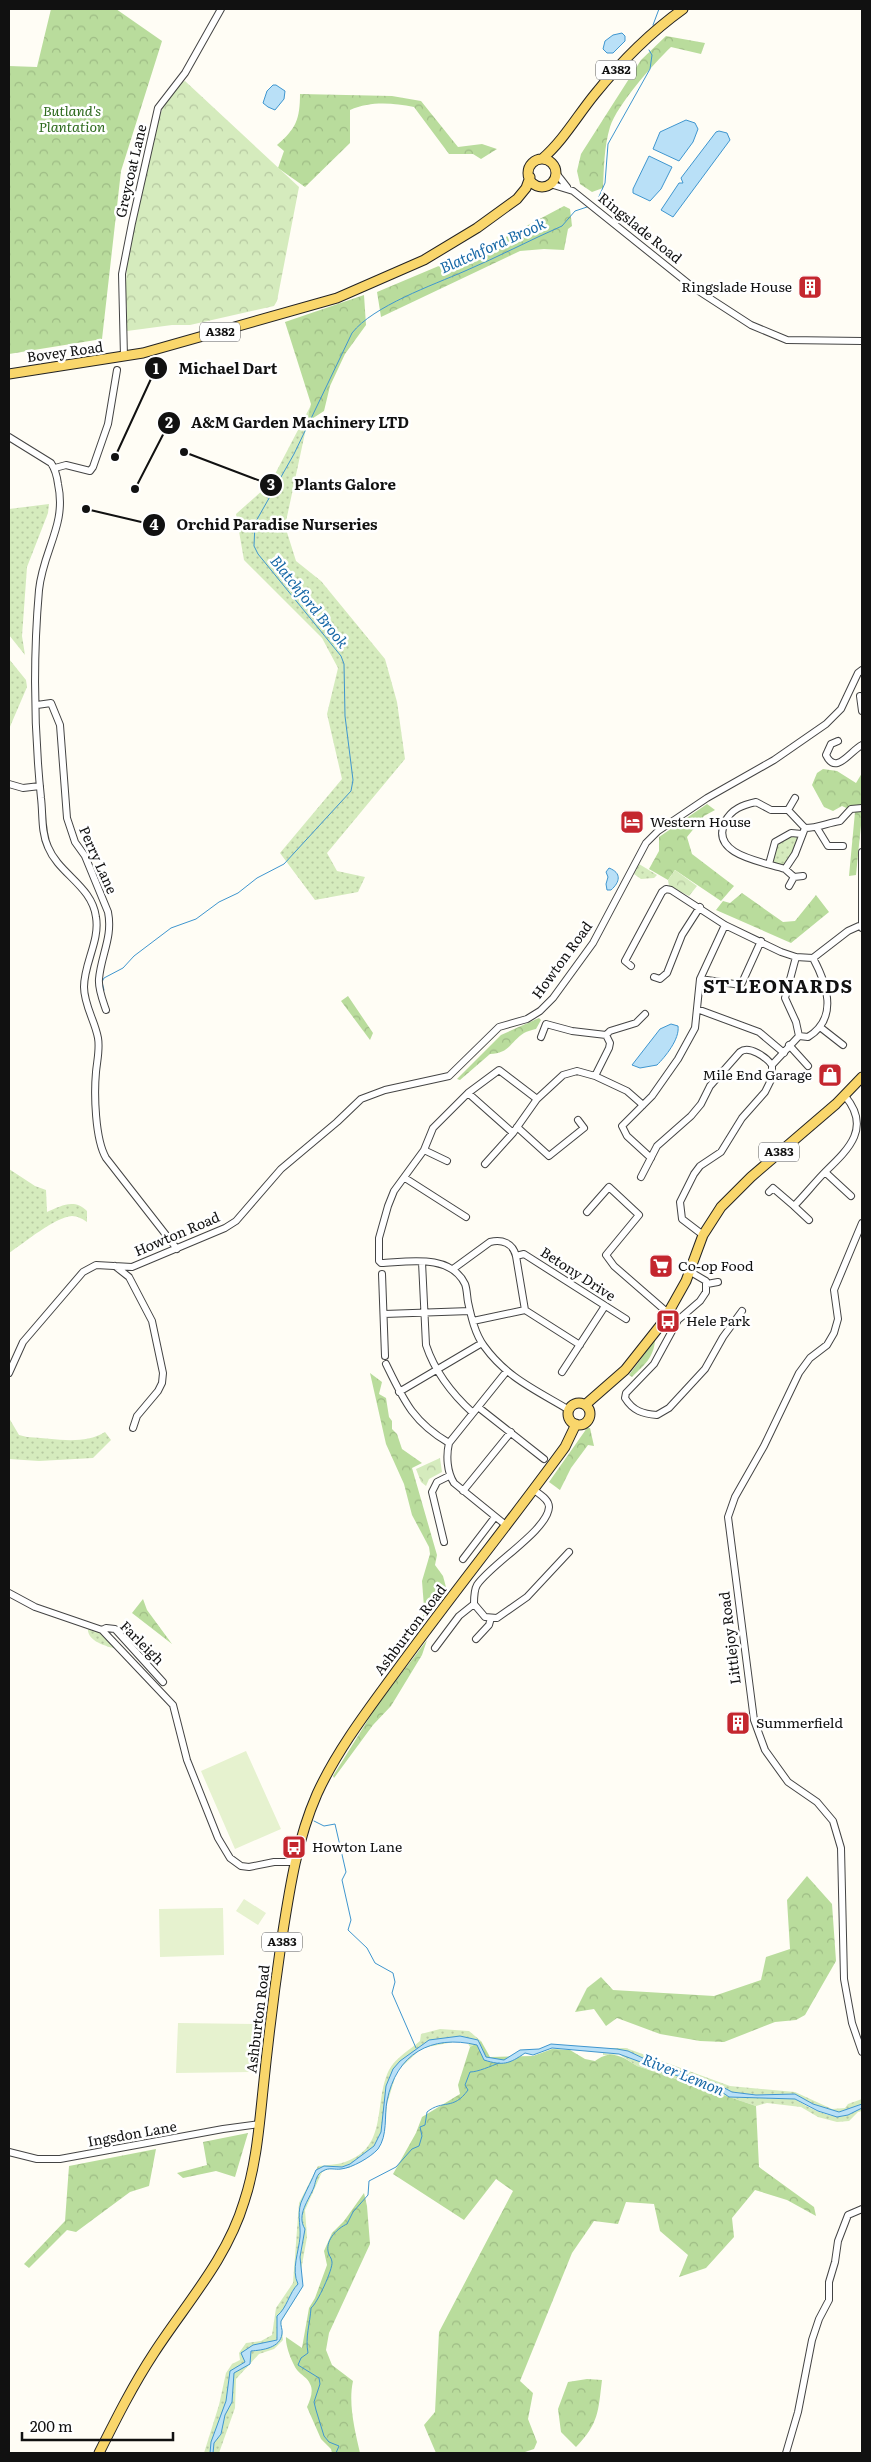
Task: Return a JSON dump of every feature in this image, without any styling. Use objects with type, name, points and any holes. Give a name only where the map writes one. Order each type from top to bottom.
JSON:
[{"type":"main road","name":"A382","points":[[542,159],[561,141],[595,94],[617,68],[683,9]]},
{"type":"main road","name":"A382","points":[[555,169],[561,141]]},
{"type":"main road","points":[[542,159],[549,161],[555,169],[550,184],[540,186],[534,184],[529,172],[532,164],[542,159]]},
{"type":"main road","name":"A382","points":[[124,357],[316,305],[366,286],[424,260],[484,223],[517,198],[526,188],[530,177]]},
{"type":"main road","name":"A382","points":[[517,198],[522,198],[540,186]]},
{"type":"main road","name":"Bovey Road","points":[[9,374],[124,357]]},
{"type":"main road","name":"A383","points":[[569,1410],[576,1403],[585,1405],[625,1370],[668,1313],[689,1271],[703,1235],[731,1195],[845,1096],[862,1077]]},
{"type":"main road","name":"Ashburton Road","points":[[100,2453],[129,2395],[154,2352],[202,2285],[231,2235],[244,2204],[251,2178],[276,1982],[296,1862],[317,1794],[353,1732],[426,1631],[534,1490],[565,1447],[576,1424],[583,1424],[588,1419],[589,1412],[585,1405]]},
{"type":"main road","points":[[569,1410],[570,1420],[576,1424]]},
{"type":"street","name":"Greycoat Lane","points":[[124,357],[122,274],[158,108],[184,73],[221,9]]},
{"type":"street","name":"Ringslade Road","points":[[555,169],[568,188],[694,288],[751,325],[788,340],[862,341]]},
{"type":"street","name":"Ringslade Road","points":[[550,184],[568,188]]},
{"type":"street","points":[[55,468],[66,465],[90,471],[93,467],[108,424],[117,370]]},
{"type":"street","points":[[9,438],[28,447],[51,463],[55,468],[60,496],[61,516],[45,557],[39,590],[35,673],[40,786],[47,846],[53,856],[89,897],[96,917],[97,928],[86,966],[84,989],[98,1039],[96,1093],[100,1145],[106,1158],[177,1249]]},
{"type":"street","name":"Howton Road","points":[[9,1373],[23,1342],[83,1272],[96,1265],[132,1267],[215,1234],[236,1221],[281,1169],[337,1122],[361,1099],[385,1090],[449,1076],[458,1070],[499,1027],[527,1019],[540,1011],[554,998],[593,943],[646,843],[658,831],[707,798],[774,760],[826,724],[841,709],[858,673],[862,670]]},
{"type":"street","points":[[860,696],[862,711]]},
{"type":"street","name":"Perry Lane","points":[[37,706],[51,703],[60,725],[67,818],[108,912],[110,921],[107,951],[98,981],[106,1010]]},
{"type":"street","points":[[838,741],[831,744],[826,755],[832,762],[837,764],[842,763],[855,748],[862,745]]},
{"type":"street","points":[[9,784],[23,788],[40,786]]},
{"type":"street","points":[[788,810],[794,798]]},
{"type":"street","points":[[788,810],[771,810],[756,802],[745,805],[732,812],[722,829],[722,836],[725,844],[747,859],[785,869],[794,877],[803,876]]},
{"type":"street","points":[[769,864],[775,842],[791,832],[817,828],[826,823],[840,821],[854,807],[862,808]]},
{"type":"street","points":[[788,810],[803,831]]},
{"type":"street","points":[[817,828],[828,846],[843,846]]},
{"type":"street","points":[[785,869],[795,854],[803,831]]},
{"type":"street","points":[[631,966],[622,959],[662,892],[666,889],[700,907],[725,925],[796,957],[813,958],[848,931],[860,927],[862,852]]},
{"type":"street","points":[[788,886],[794,877]]},
{"type":"street","points":[[654,977],[660,979],[667,973],[682,935],[700,907]]},
{"type":"street","points":[[651,1158],[622,1129],[678,1059],[696,1023],[700,979],[725,925]]},
{"type":"street","points":[[700,979],[741,985],[761,941]]},
{"type":"street","points":[[796,957],[785,998],[796,1022],[799,1036]]},
{"type":"street","points":[[703,1235],[682,1219],[680,1202],[696,1170],[721,1152],[742,1118],[765,1092],[772,1078],[772,1065],[789,1045],[799,1036],[808,1037],[820,1027],[828,1016],[828,1004],[820,970],[813,958]]},
{"type":"street","points":[[697,1008],[759,1032],[784,1053]]},
{"type":"street","points":[[541,1037],[546,1024],[572,1032],[606,1035],[610,1031],[636,1023],[645,1014]]},
{"type":"street","points":[[820,1027],[843,1045]]},
{"type":"street","points":[[595,1076],[609,1048],[610,1043],[606,1035]]},
{"type":"street","points":[[789,1045],[808,1066]]},
{"type":"street","points":[[641,1177],[657,1146],[691,1116],[701,1104],[710,1086],[743,1049],[751,1050],[772,1065]]},
{"type":"street","points":[[537,1099],[502,1070],[468,1093],[433,1128],[424,1150],[394,1191],[379,1238],[379,1261],[381,1263],[434,1262],[453,1269],[464,1283],[470,1311],[482,1343],[506,1372],[569,1410]]},
{"type":"street","points":[[485,1164],[515,1130],[537,1099],[563,1075],[577,1071],[595,1076],[627,1091],[643,1105]]},
{"type":"street","points":[[468,1093],[549,1156],[584,1128],[578,1120]]},
{"type":"street","points":[[794,1206],[856,1141],[861,1126],[858,1113],[845,1096]]},
{"type":"street","points":[[424,1150],[447,1161]]},
{"type":"street","points":[[825,1172],[851,1196]]},
{"type":"street","points":[[405,1178],[466,1217]]},
{"type":"street","points":[[587,1212],[609,1187],[639,1215],[606,1255],[608,1260],[668,1313]]},
{"type":"street","points":[[769,1192],[773,1188],[809,1220]]},
{"type":"street","name":"Littlejoy Road","points":[[862,1223],[834,1290],[838,1319],[834,1333],[827,1344],[810,1358],[799,1374],[764,1446],[735,1497],[728,1518],[754,1720],[765,1750],[788,1782],[817,1802],[833,1821],[841,1848],[844,1979],[852,2023],[862,2052]]},
{"type":"street","points":[[453,1269],[483,1246],[496,1240],[507,1243],[513,1248],[516,1256],[525,1310]]},
{"type":"street","name":"Betony Drive","points":[[516,1256],[524,1254],[626,1319]]},
{"type":"street","points":[[422,1262],[426,1345],[436,1370],[455,1396],[473,1413]]},
{"type":"street","points":[[115,1266],[129,1277],[152,1322],[163,1373],[162,1383],[158,1391],[136,1416],[133,1428]]},
{"type":"street","points":[[129,1277],[128,1273],[132,1267]]},
{"type":"street","points":[[689,1271],[703,1277],[707,1284]]},
{"type":"street","points":[[382,1274],[385,1356]]},
{"type":"street","points":[[707,1284],[718,1282]]},
{"type":"street","points":[[707,1284],[700,1301],[678,1320],[648,1372],[626,1394],[625,1398],[635,1410],[642,1414],[657,1415],[669,1408],[705,1369],[723,1337],[742,1311]]},
{"type":"street","points":[[562,1372],[605,1306]]},
{"type":"street","points":[[473,1321],[525,1310],[580,1345]]},
{"type":"street","points":[[384,1314],[470,1311]]},
{"type":"street","points":[[399,1392],[482,1343]]},
{"type":"street","points":[[386,1364],[399,1392],[422,1425],[449,1443]]},
{"type":"street","points":[[506,1372],[449,1443],[448,1452],[449,1476],[463,1491],[507,1526]]},
{"type":"street","points":[[478,1407],[544,1459]]},
{"type":"street","points":[[463,1491],[511,1432]]},
{"type":"street","points":[[444,1542],[432,1492],[437,1482],[449,1476]]},
{"type":"street","points":[[435,1648],[459,1616],[474,1604],[477,1585],[536,1530],[549,1508],[547,1502],[534,1490]]},
{"type":"street","points":[[463,1560],[495,1518]]},
{"type":"street","points":[[474,1604],[480,1613],[491,1618],[497,1618],[527,1597],[569,1552]]},
{"type":"street","points":[[9,1593],[35,1608],[102,1630],[173,1705],[187,1760],[218,1838],[230,1858],[242,1866],[249,1867],[274,1862],[296,1862]]},
{"type":"street","points":[[476,1639],[489,1624],[491,1618]]},
{"type":"street","name":"Farleigh","points":[[102,1630],[106,1628],[115,1629],[163,1682]]},
{"type":"street","name":"Ingsdon Lane","points":[[9,2152],[36,2160],[60,2159],[259,2124]]},
{"type":"street","points":[[786,2453],[805,2384],[812,2340],[819,2319],[829,2300],[829,2282],[835,2262],[838,2241],[848,2214],[862,2209]]},
{"type":"green space","name":"Butland's Plantation","points":[[51,9],[116,9],[162,41],[121,171],[102,339],[9,354],[9,66],[37,67]]},
{"type":"green space","points":[[666,36],[705,43],[701,54],[671,47],[628,96],[610,127],[605,150],[603,188],[592,192],[580,184],[577,171],[581,154],[641,60]]},
{"type":"green space","points":[[185,81],[299,187],[277,301],[274,306],[190,325],[172,325],[127,331],[127,306],[125,300],[128,250],[158,122],[164,104],[175,87]]},
{"type":"green space","points":[[300,94],[392,96],[421,101],[458,147],[482,144],[497,149],[481,159],[473,154],[449,154],[414,107],[390,104],[366,105],[350,110],[350,143],[305,187],[278,168],[284,151],[277,145],[289,134],[296,123]]},
{"type":"green space","points":[[564,206],[570,209],[572,226],[568,229],[564,250],[520,251],[381,317],[377,292],[498,241]]},
{"type":"green space","points":[[364,295],[366,325],[345,354],[330,386],[324,411],[307,422],[311,404],[285,322]]},
{"type":"green space","points":[[311,405],[285,526],[296,561],[321,581],[385,659],[397,702],[405,759],[327,853],[337,871],[365,877],[358,892],[315,900],[280,853],[342,779],[327,714],[338,668],[322,638],[244,560],[236,514],[264,489],[274,476]]},
{"type":"green space","points":[[49,504],[48,513],[27,567],[22,636],[25,655],[9,635],[9,509]]},
{"type":"green space","points":[[9,659],[26,680],[27,687],[9,729]]},
{"type":"green space","points":[[823,769],[837,771],[856,783],[862,773],[862,815],[856,875],[849,876],[855,812],[842,806],[833,811],[824,807],[812,785],[817,773]]},
{"type":"green space","points":[[707,804],[715,810],[704,816],[687,837],[692,854],[734,886],[721,901],[675,870],[668,880],[649,869],[659,851],[659,837]]},
{"type":"green space","points":[[791,834],[798,836],[792,853],[782,866],[771,861],[777,843]]},
{"type":"green space","points":[[639,864],[657,875],[654,878],[641,879],[634,874]]},
{"type":"green space","points":[[675,870],[697,886],[689,896],[669,886],[668,880]]},
{"type":"green space","points":[[742,893],[783,922],[795,921],[816,895],[829,912],[791,943],[716,910],[723,901],[730,903]]},
{"type":"green space","points":[[348,996],[373,1033],[370,1040],[341,1001]]},
{"type":"green space","points":[[539,1018],[541,1020],[536,1029],[524,1033],[502,1052],[490,1054],[460,1080],[457,1079],[501,1035]]},
{"type":"green space","points":[[9,1169],[35,1186],[46,1190],[47,1212],[67,1204],[77,1205],[87,1211],[87,1222],[72,1216],[65,1217],[31,1237],[9,1253]]},
{"type":"green space","points":[[655,1340],[653,1352],[647,1361],[632,1377],[629,1375]]},
{"type":"green space","points":[[370,1373],[382,1382],[379,1394],[386,1398],[389,1417],[392,1421],[392,1429],[397,1434],[402,1449],[422,1463],[412,1468],[437,1555],[435,1565],[443,1576],[447,1591],[422,1625],[424,1607],[422,1581],[430,1554],[429,1547],[412,1515],[404,1484],[386,1444]]},
{"type":"green space","points":[[9,1418],[19,1435],[27,1437],[77,1440],[87,1439],[105,1432],[111,1440],[93,1458],[39,1461],[9,1459]]},
{"type":"green space","points":[[587,1428],[590,1428],[594,1446],[588,1445],[571,1468],[560,1490],[549,1482]]},
{"type":"green space","points":[[440,1458],[442,1472],[429,1479],[426,1486],[421,1482],[416,1469]]},
{"type":"green space","points":[[143,1599],[147,1610],[172,1644],[132,1613]]},
{"type":"green space","points":[[88,1627],[99,1631],[117,1649],[93,1639],[88,1632]]},
{"type":"green space","points":[[427,1640],[422,1655],[391,1706],[373,1725],[334,1778],[333,1776],[376,1707]]},
{"type":"green space","points":[[246,1751],[281,1829],[235,1849],[201,1771]]},
{"type":"green space","points":[[807,1876],[832,1904],[836,1961],[805,2015],[796,2020],[775,2022],[724,2042],[700,2041],[660,2034],[617,2018],[606,2026],[594,2009],[575,2012],[587,1988],[601,1977],[613,1990],[714,1996],[761,1980],[766,1957],[790,1949],[787,1900]]},
{"type":"green space","points":[[244,1899],[266,1913],[258,1925],[236,1911]]},
{"type":"green space","points":[[223,1908],[224,1955],[160,1957],[159,1909]]},
{"type":"green space","points":[[178,2023],[255,2024],[253,2072],[176,2073]]},
{"type":"green space","points":[[440,2029],[469,2031],[481,2041],[470,2047],[467,2042],[459,2041],[422,2048],[397,2071],[387,2104],[384,2135],[377,2150],[349,2168],[328,2169],[322,2172],[305,2210],[307,2237],[300,2276],[303,2286],[281,2322],[283,2340],[274,2349],[259,2354],[236,2379],[235,2408],[219,2453],[204,2453],[219,2405],[226,2373],[232,2364],[240,2360],[239,2353],[246,2343],[261,2341],[272,2335],[276,2308],[293,2283],[299,2203],[318,2166],[345,2162],[359,2155],[368,2146],[374,2135],[384,2083],[389,2070],[399,2058],[420,2041],[421,2034]]},
{"type":"green space","points":[[481,2041],[490,2057],[533,2056],[552,2049],[570,2050],[585,2059],[595,2061],[606,2055],[616,2055],[637,2066],[756,2106],[759,2167],[814,2207],[816,2216],[787,2200],[755,2190],[732,2218],[734,2237],[706,2268],[679,2277],[688,2255],[660,2231],[654,2204],[626,2202],[618,2224],[594,2221],[572,2253],[520,2381],[533,2393],[528,2419],[537,2442],[534,2449],[522,2453],[436,2453],[424,2425],[435,2412],[439,2332],[513,2191],[496,2179],[464,2220],[393,2174],[416,2133],[422,2117],[460,2094],[458,2085],[470,2047]]},
{"type":"green space","points":[[626,2048],[730,2086],[795,2092],[832,2109],[845,2108],[848,2104],[862,2099],[862,2104],[839,2112],[813,2104],[795,2094],[756,2095],[732,2092],[712,2082],[699,2082],[678,2070],[664,2068],[628,2051],[604,2049]]},
{"type":"green space","points":[[603,2053],[620,2055],[603,2055]]},
{"type":"green space","points":[[620,2055],[628,2056],[678,2076],[696,2086],[637,2066]]},
{"type":"green space","points":[[700,2087],[716,2088],[729,2097]]},
{"type":"green space","points":[[729,2097],[795,2099],[819,2112],[832,2116],[846,2115],[862,2108],[862,2111],[858,2112],[849,2121],[837,2122],[818,2117],[801,2107],[767,2103],[756,2106]]},
{"type":"green space","points":[[248,2133],[235,2177],[216,2171],[183,2178],[177,2173],[207,2165],[203,2142]]},
{"type":"green space","points":[[156,2149],[149,2186],[130,2192],[76,2232],[67,2230],[29,2268],[24,2264],[65,2221],[69,2166]]},
{"type":"green space","points":[[364,2193],[370,2244],[329,2333],[326,2350],[332,2365],[353,2381],[351,2399],[354,2427],[360,2453],[332,2453],[331,2449],[321,2439],[307,2407],[312,2390],[308,2380],[297,2370],[293,2363],[286,2337],[302,2348],[309,2308],[315,2298],[327,2265],[324,2251],[332,2233],[344,2221]]},
{"type":"green space","points":[[587,2379],[602,2380],[599,2401],[593,2424],[584,2439],[576,2447],[561,2432],[558,2409],[568,2382]]},
{"type":"water","points":[[622,33],[625,36],[625,41],[613,53],[607,53],[603,49],[605,41],[613,35]]},
{"type":"water","points":[[273,85],[285,91],[284,99],[275,110],[263,103],[267,91]]},
{"type":"water","points":[[686,120],[695,123],[698,129],[693,142],[679,161],[653,149],[660,132]]},
{"type":"water","points":[[716,132],[727,133],[730,140],[673,217],[661,210],[679,183],[683,183],[681,178]]},
{"type":"water","points":[[649,156],[672,167],[661,189],[650,201],[633,193],[633,189]]},
{"type":"water","points":[[609,868],[616,872],[618,881],[611,890],[607,890],[608,877],[606,872]]},
{"type":"water","points":[[671,1024],[678,1026],[677,1036],[660,1062],[657,1065],[640,1068],[632,1065],[660,1029]]},
{"type":"water","name":"River Lemon","points":[[460,2036],[478,2040],[486,2057],[504,2060],[520,2050],[539,2049],[551,2044],[617,2049],[628,2051],[664,2068],[678,2070],[699,2082],[715,2083],[732,2092],[756,2095],[795,2094],[813,2104],[839,2112],[862,2104],[862,2108],[848,2115],[837,2117],[818,2111],[795,2099],[729,2097],[716,2088],[698,2087],[678,2076],[619,2054],[552,2048],[533,2055],[525,2053],[510,2062],[496,2063],[484,2060],[477,2045],[460,2042],[445,2042],[431,2045],[418,2051],[398,2071],[392,2085],[387,2101],[383,2138],[378,2149],[356,2164],[341,2169],[325,2170],[318,2176],[302,2218],[305,2229],[300,2257],[303,2286],[281,2321],[281,2339],[266,2349],[251,2351],[250,2364],[234,2373],[232,2402],[225,2415],[221,2434],[214,2443],[213,2453],[210,2453],[211,2442],[226,2401],[230,2371],[245,2362],[241,2353],[253,2345],[277,2340],[277,2316],[298,2284],[295,2267],[300,2237],[300,2208],[316,2170],[324,2166],[342,2167],[350,2164],[374,2146],[381,2132],[386,2086],[393,2069],[400,2061],[429,2040]]},
{"type":"waterway","name":"Blatchford Brook","points":[[653,25],[659,9]]},
{"type":"waterway","name":"Blatchford Brook","points":[[597,201],[605,183],[608,144],[650,69],[652,55],[649,50]]},
{"type":"waterway","name":"Blatchford Brook","points":[[104,990],[102,982],[104,978],[123,968],[134,956],[171,928],[196,919],[219,902],[238,893],[257,878],[284,864],[351,791],[353,780],[345,716],[344,664],[341,656],[258,554],[254,546],[255,523],[294,454],[352,333],[362,323],[389,305],[562,226],[575,211],[587,207]]},
{"type":"waterway","points":[[314,1821],[324,1826],[335,1824],[346,1872],[342,1880],[351,1920],[348,1930],[367,1948],[375,1963],[393,1973],[395,1982],[392,1993],[416,2048]]},
{"type":"waterway","points":[[336,2453],[339,2446],[329,2442],[324,2436],[314,2402],[320,2384],[319,2378],[298,2365],[301,2358],[308,2353],[307,2336],[311,2308],[321,2294],[332,2266],[328,2251],[329,2242],[337,2231],[347,2224],[353,2212],[368,2195],[369,2181],[396,2167],[412,2149],[419,2146],[422,2136],[420,2127],[425,2125],[427,2112],[438,2106],[453,2103],[463,2096],[468,2090],[465,2085],[470,2072],[499,2063]]},
{"type":"place","name":"Ringslade House","points":[[810,287]]},
{"type":"place","name":"Plants Galore","points":[[184,452]]},
{"type":"place","name":"Michael Dart","points":[[115,457]]},
{"type":"place","name":"A&M Garden Machinery LTD","points":[[135,489]]},
{"type":"place","name":"Orchid Paradise Nurseries","points":[[86,509]]},
{"type":"place","name":"Western House","points":[[632,822]]},
{"type":"place","name":"Mile End Garage","points":[[830,1075]]},
{"type":"place","name":"Co-op Food","points":[[661,1266]]},
{"type":"place","name":"Hele Park","points":[[668,1321]]},
{"type":"place","name":"Summerfield","points":[[738,1723]]},
{"type":"place","name":"Howton Lane","points":[[294,1847]]},
{"type":"district","name":"ST LEONARDS","points":[[778,986]]}]
